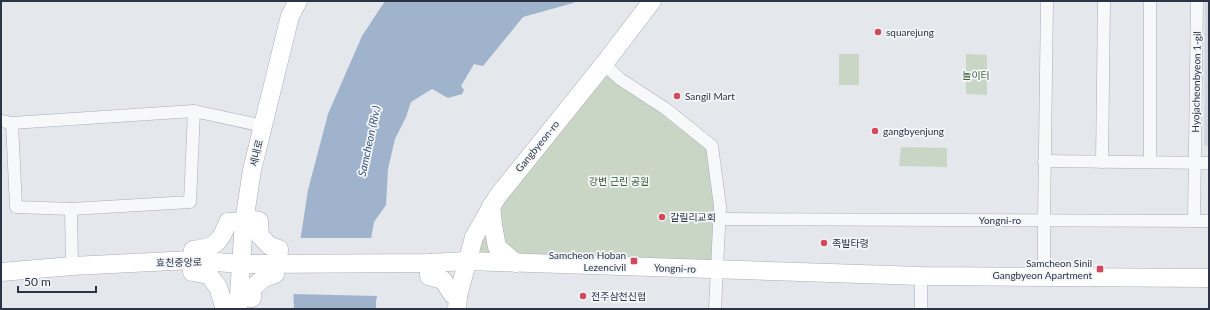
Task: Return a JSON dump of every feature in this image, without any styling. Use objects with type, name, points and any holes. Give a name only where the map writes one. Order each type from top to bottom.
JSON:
[{"type":"street","name":"세내로","points":[[238,304],[244,220],[252,170],[290,16],[298,1]]},
{"type":"street","name":"Gangbyeon-ro","points":[[456,300],[464,261],[491,206],[652,1]]},
{"type":"street","points":[[1044,276],[1044,161],[1047,1]]},
{"type":"street","points":[[1102,162],[1104,1]]},
{"type":"street","points":[[1150,1],[1150,162]]},
{"type":"street","name":"Hyojacheonbyeon 1-gil","points":[[1194,221],[1197,1]]},
{"type":"street","points":[[604,64],[620,79],[666,109],[712,146],[720,206],[715,309]]},
{"type":"street","points":[[194,111],[190,202],[71,209],[16,207],[7,122],[194,111],[263,126]]},
{"type":"street","points":[[1044,161],[1209,163]]},
{"type":"street","points":[[491,206],[497,247],[516,263]]},
{"type":"street","points":[[71,209],[72,266]]},
{"type":"street","name":"Yongni-ro","points":[[719,219],[1209,221]]},
{"type":"street","points":[[244,220],[259,221],[260,236],[270,246],[279,249],[271,263],[275,274],[264,278],[252,288],[252,298],[238,304],[224,306],[218,287],[209,275],[192,272],[193,250],[209,248],[222,238],[228,222],[244,220]]},
{"type":"street","name":"효천중앙로","points":[[1,272],[72,266],[192,260],[241,264],[429,263]]},
{"type":"street","name":"Yongni-ro","points":[[429,263],[464,261],[921,276],[1209,278]]},
{"type":"street","points":[[429,263],[429,276],[444,280],[456,300]]},
{"type":"street","points":[[921,276],[921,309]]},
{"type":"shaded area","points":[[1205,1],[1209,1],[1209,146],[1204,146]]},
{"type":"green space","points":[[839,54],[859,54],[859,85],[839,85]]},
{"type":"green space","name":"놀이터","points":[[966,54],[987,55],[987,95],[966,94]]},
{"type":"green space","name":"강변 근린 공원","points":[[604,64],[712,146],[717,269],[467,261],[474,237]]},
{"type":"green space","points":[[901,147],[947,148],[947,167],[899,166]]},
{"type":"water","name":"Samcheon (Riv.)","points":[[385,1],[575,1],[573,3],[523,17],[483,66],[474,64],[461,86],[464,90],[462,94],[448,98],[432,89],[411,102],[406,117],[395,139],[388,169],[386,205],[374,222],[371,239],[385,263],[376,301],[376,309],[294,309],[293,287],[308,190],[328,114],[362,36]]},
{"type":"pier","points":[[298,238],[374,238],[387,263],[379,296],[291,294]]},
{"type":"place","name":"squarejung","points":[[878,32]]},
{"type":"place","name":"Sangil Mart","points":[[677,96]]},
{"type":"place","name":"gangbyenjung","points":[[875,131]]},
{"type":"place","name":"갈릴리교회","points":[[662,217]]},
{"type":"place","name":"족발타령","points":[[824,243]]},
{"type":"place","name":"Samcheon Hoban Lezencivil","points":[[634,261]]},
{"type":"place","name":"Samcheon Sinil Gangbyeon Apartment","points":[[1100,269]]},
{"type":"place","name":"전주삼천신협","points":[[583,296]]}]
